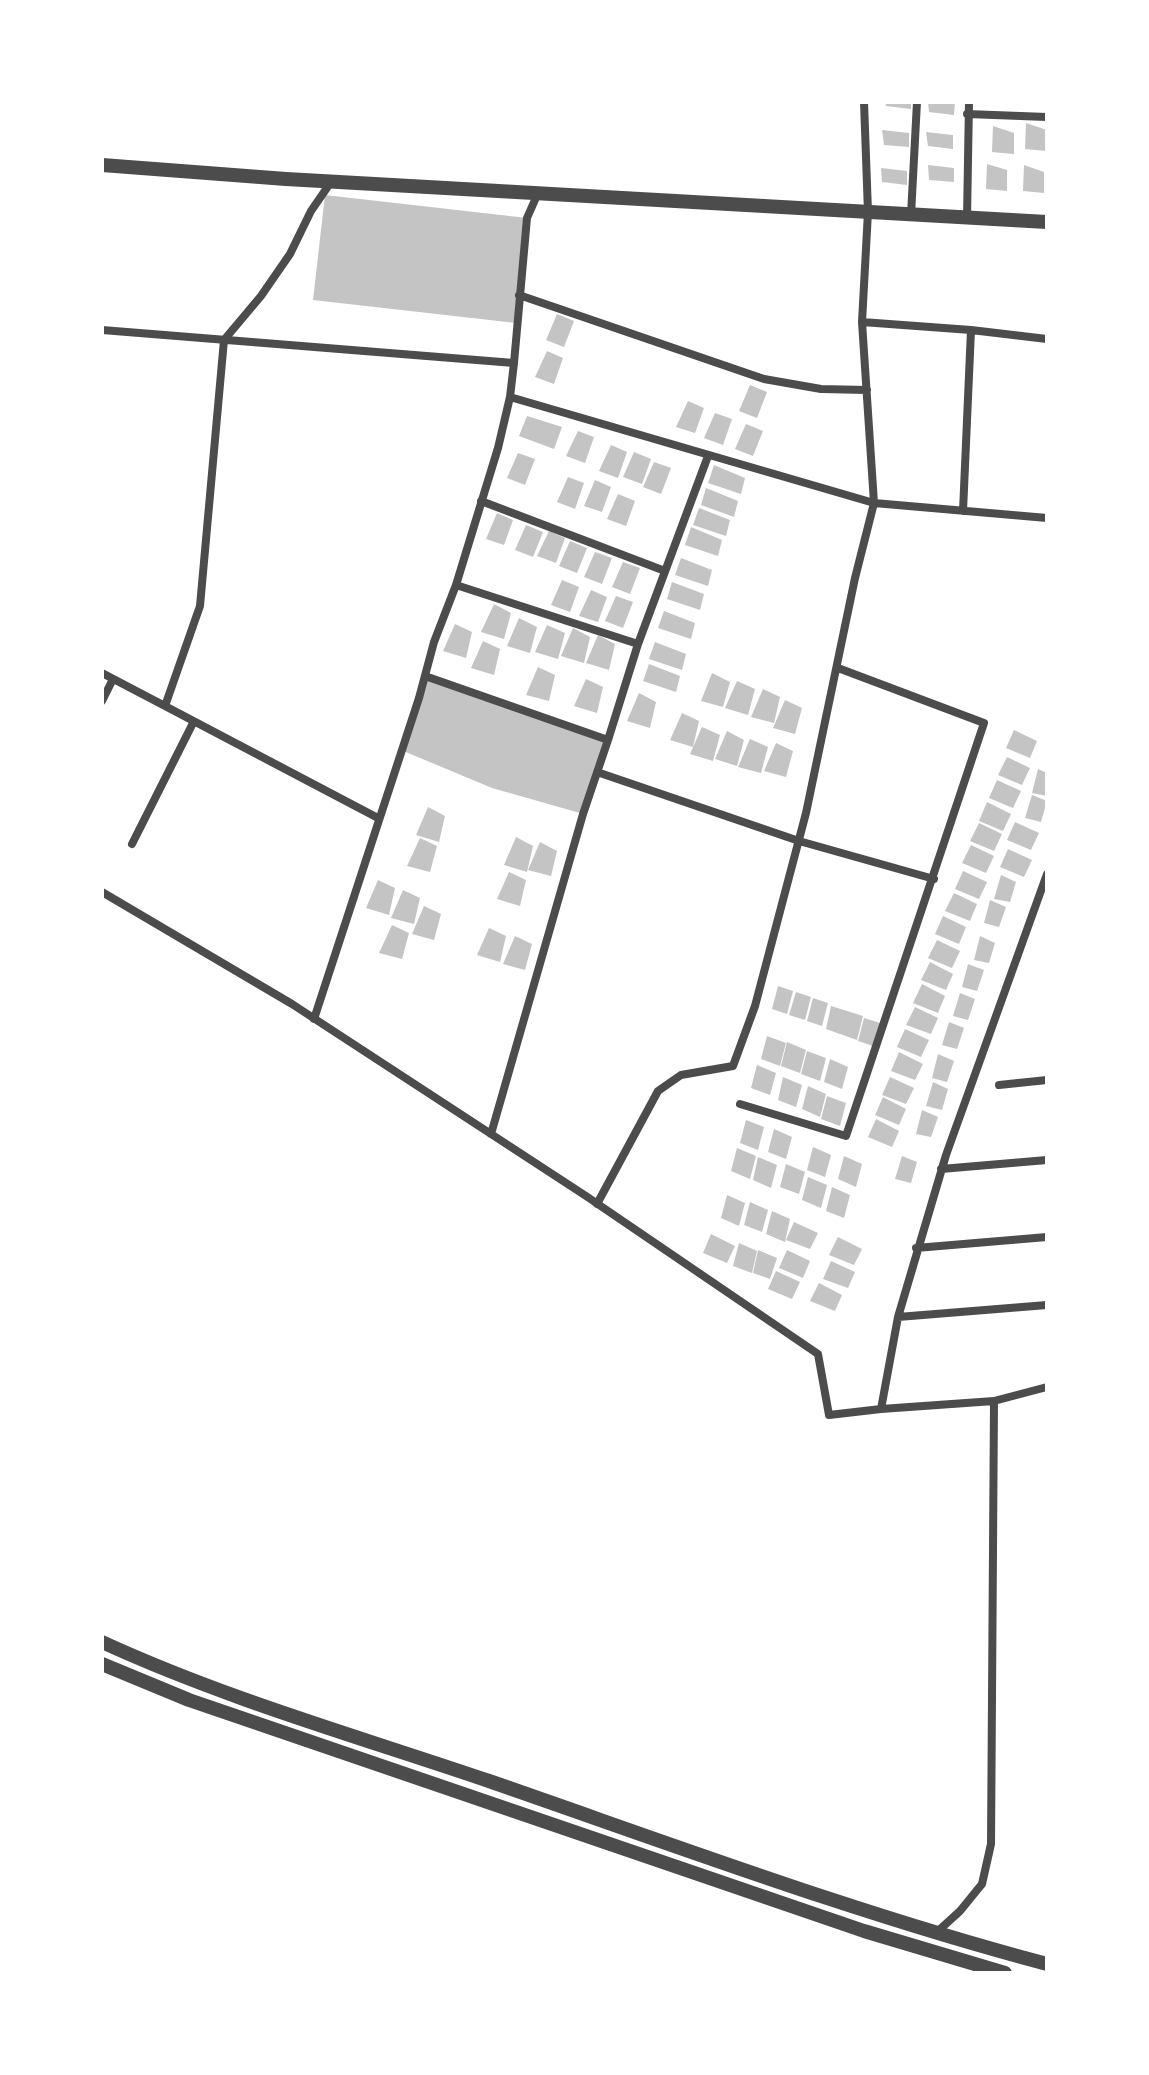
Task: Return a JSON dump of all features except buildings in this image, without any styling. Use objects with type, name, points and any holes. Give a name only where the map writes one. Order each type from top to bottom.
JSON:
[{"type":"street","points":[[597,1204],[658,1091],[681,1075],[733,1066],[755,1006],[799,841],[874,503],[862,322],[868,212],[864,102]]},
{"type":"street","points":[[911,215],[917,102]]},
{"type":"street","points":[[967,218],[969,102]]},
{"type":"street","points":[[967,114],[1047,117]]},
{"type":"street","points":[[102,165],[331,182],[1047,222]]},
{"type":"street","points":[[165,706],[200,606],[224,340],[261,296],[290,254],[311,211],[331,182]]},
{"type":"street","points":[[314,1019],[498,448],[510,397],[527,218],[538,193]]},
{"type":"street","points":[[519,295],[764,379],[821,389],[867,390]]},
{"type":"street","points":[[862,322],[1047,339]]},
{"type":"street","points":[[102,330],[514,363]]},
{"type":"street","points":[[963,511],[971,330]]},
{"type":"street","points":[[510,397],[874,503],[1047,518]]},
{"type":"street","points":[[491,1134],[597,772],[638,644],[708,456]]},
{"type":"street","points":[[481,501],[665,571]]},
{"type":"street","points":[[456,585],[638,644]]},
{"type":"street","points":[[740,1104],[846,1136],[984,723],[838,668]]},
{"type":"street","points":[[102,673],[378,818]]},
{"type":"street","points":[[425,676],[608,740]]},
{"type":"street","points":[[102,701],[113,679]]},
{"type":"street","points":[[132,844],[193,723]]},
{"type":"street","points":[[597,772],[799,841],[934,879]]},
{"type":"street","points":[[881,1409],[898,1317],[916,1248],[941,1169],[1047,874]]},
{"type":"street","points":[[102,892],[314,1019],[597,1204],[818,1354],[829,1415],[994,1401],[1047,1387]]},
{"type":"street","points":[[1037,901],[1047,896]]},
{"type":"street","points":[[999,1085],[1047,1080]]},
{"type":"street","points":[[941,1169],[1047,1160]]},
{"type":"street","points":[[916,1248],[1047,1237]]},
{"type":"street","points":[[898,1317],[1047,1305]]},
{"type":"street","points":[[937,1932],[960,1911],[982,1884],[991,1844],[994,1401]]},
{"type":"street","points":[[102,1642],[287,1714],[797,1888],[1047,1964]]},
{"type":"street","points":[[102,1664],[189,1700],[864,1931],[1005,1973]]}]
